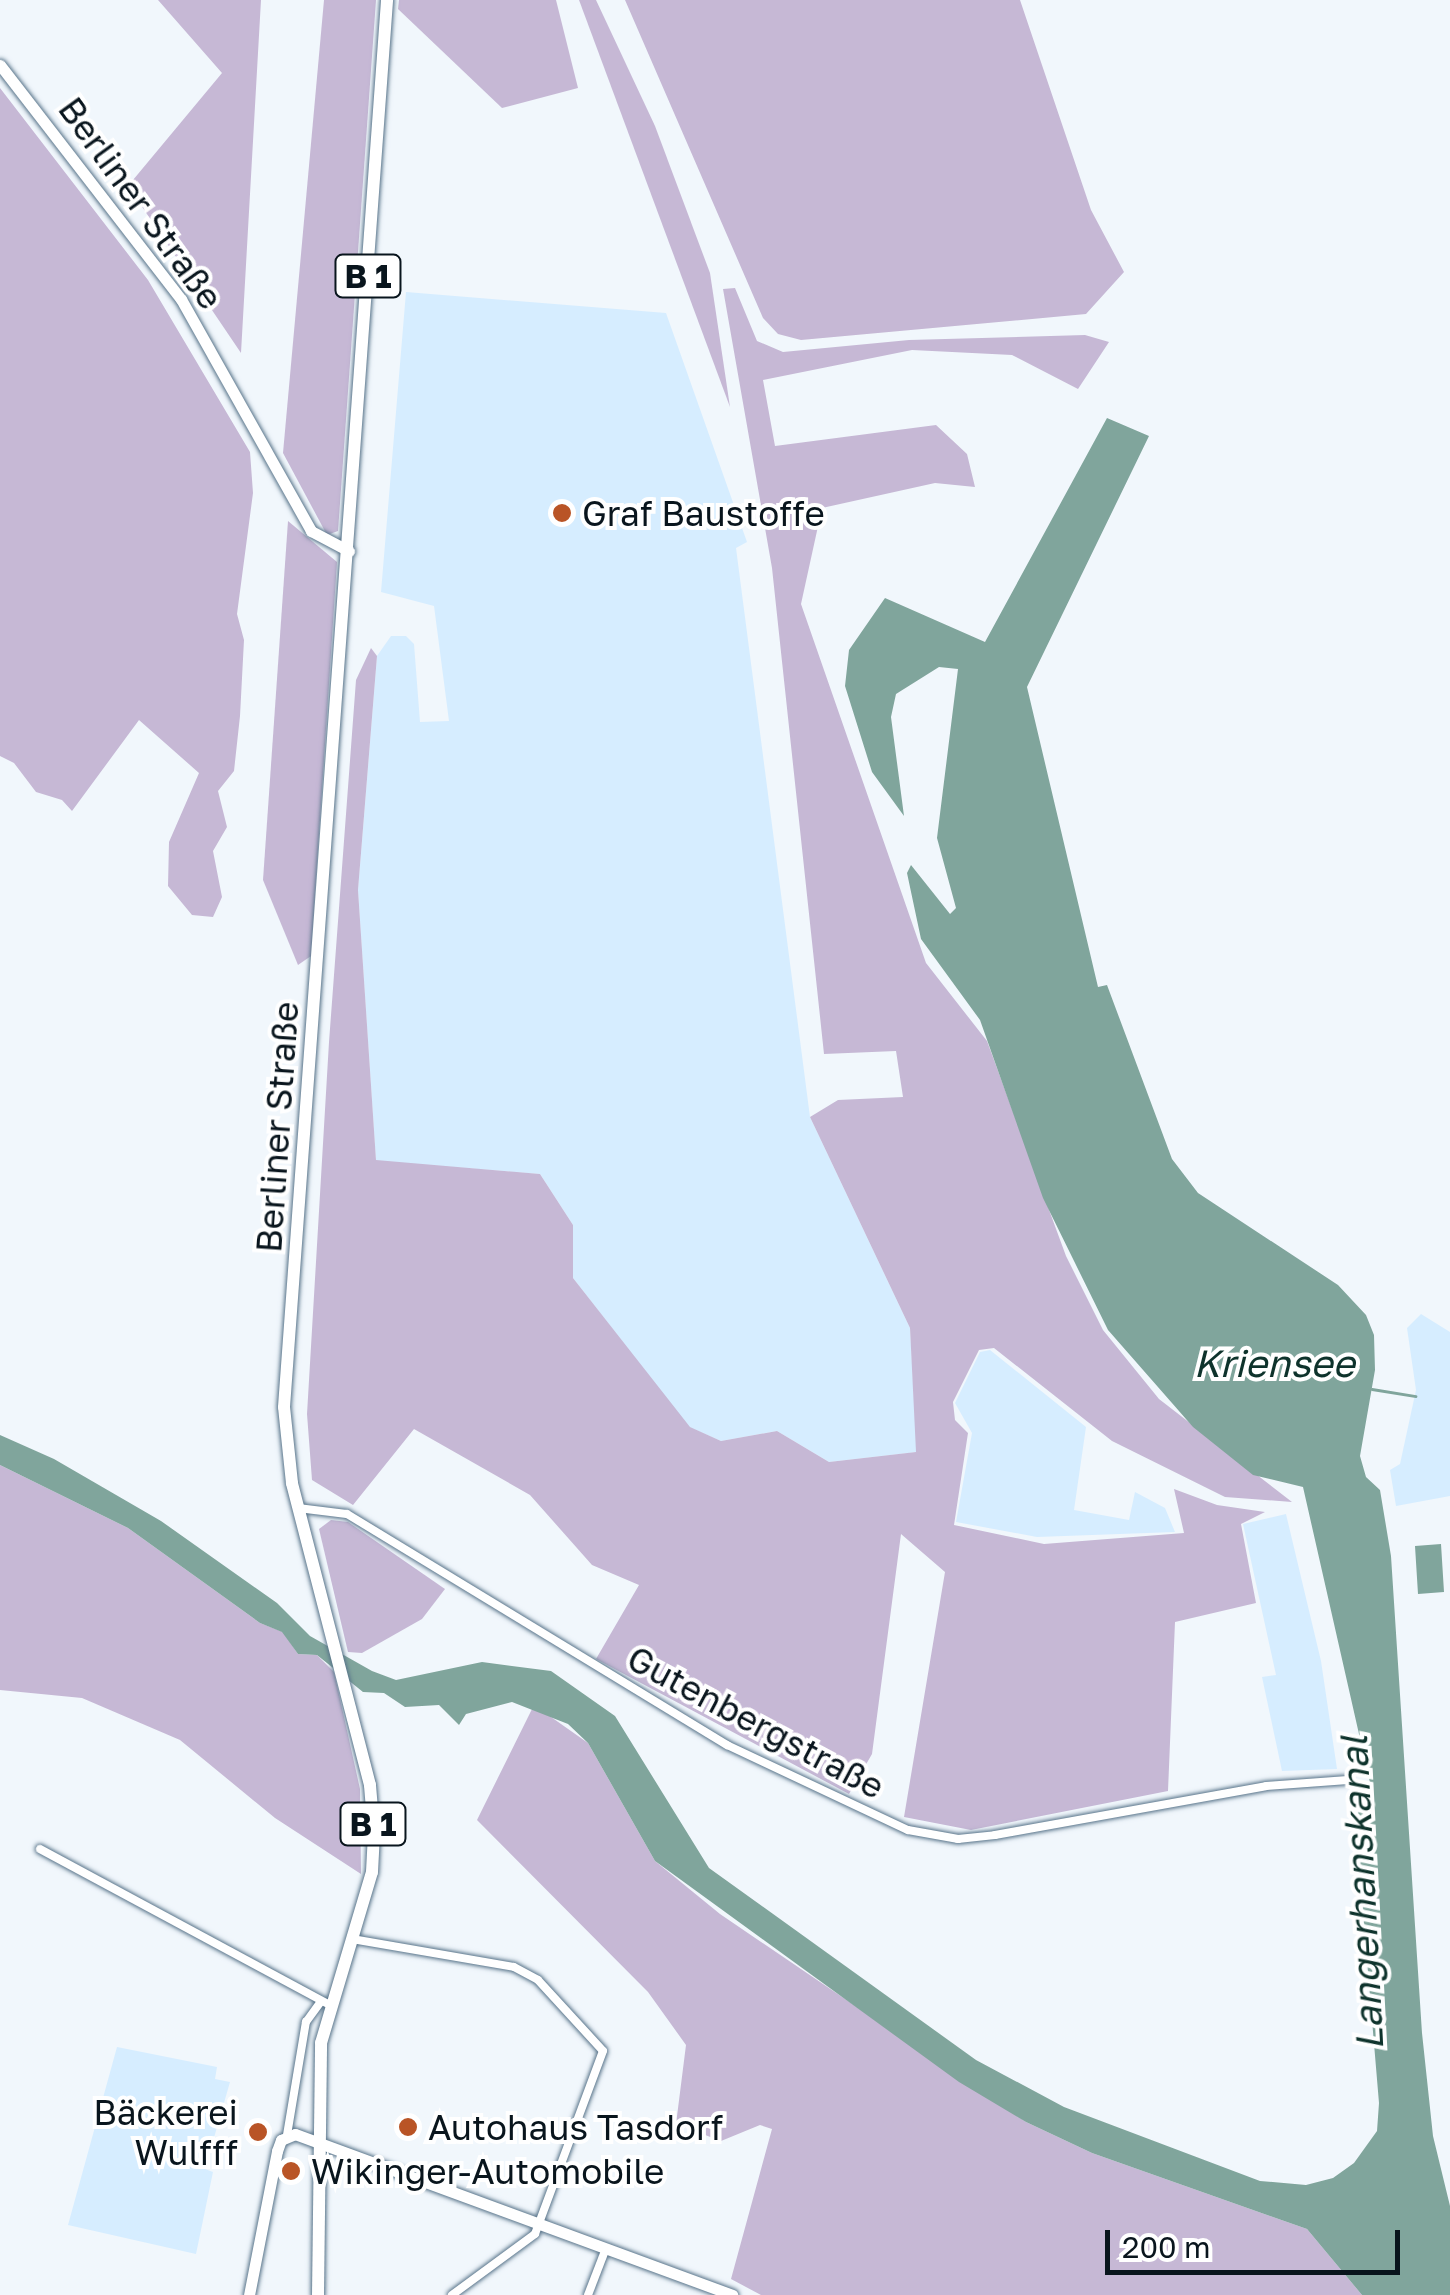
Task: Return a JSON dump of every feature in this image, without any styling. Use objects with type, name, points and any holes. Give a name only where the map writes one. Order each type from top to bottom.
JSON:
[{"type":"main road","name":"B 1","points":[[349,551],[388,0]]},
{"type":"main road","name":"Berliner Straße","points":[[0,64],[166,277],[311,531],[349,551],[285,1392],[298,1508],[350,1708],[374,1833],[372,1872],[326,2005],[321,2042],[318,2295]]},
{"type":"main road","points":[[249,2295],[277,2151],[287,2135],[318,2138],[732,2295]]},
{"type":"street","name":"Gutenbergstraße","points":[[298,1508],[347,1514],[727,1745],[908,1830],[946,1838],[995,1836],[1266,1786],[1348,1780]]},
{"type":"street","points":[[40,1849],[326,2005],[306,2022],[287,2135]]},
{"type":"street","points":[[352,1939],[514,1967],[538,1980],[604,2051],[540,2222],[528,2244],[452,2295]]},
{"type":"street","points":[[588,2295],[606,2247]]},
{"type":"shaded area","points":[[158,0],[261,0],[241,353],[128,186],[222,73]]},
{"type":"shaded area","points":[[324,0],[376,0],[338,531],[327,535],[283,453]]},
{"type":"shaded area","points":[[399,0],[556,0],[578,88],[502,108],[398,9]]},
{"type":"shaded area","points":[[579,0],[596,0],[655,126],[710,273],[730,407]]},
{"type":"shaded area","points":[[625,0],[1020,0],[1091,210],[1124,272],[1086,314],[801,340],[778,334],[763,318]]},
{"type":"shaded area","points":[[0,88],[148,280],[250,452],[253,493],[237,614],[244,640],[240,716],[234,771],[218,791],[227,827],[213,851],[222,897],[213,917],[192,915],[168,886],[169,842],[199,773],[139,720],[72,811],[62,800],[36,792],[14,763],[0,756]]},
{"type":"shaded area","points":[[735,288],[757,341],[783,352],[909,340],[1085,335],[1109,342],[1078,389],[1012,355],[912,350],[763,380],[775,446],[936,425],[967,454],[975,487],[935,483],[822,508],[801,604],[926,963],[987,1041],[1066,1256],[1103,1330],[1159,1399],[1292,1502],[1225,1497],[1112,1441],[994,1348],[979,1350],[953,1402],[955,1420],[968,1433],[954,1525],[1044,1544],[1184,1533],[1174,1489],[1217,1505],[1265,1512],[1241,1524],[1256,1603],[1175,1622],[1168,1791],[971,1830],[904,1817],[945,1572],[901,1534],[872,1754],[849,1794],[596,1659],[639,1585],[592,1565],[530,1495],[414,1429],[353,1505],[312,1480],[307,1414],[329,1042],[356,680],[371,648],[377,656],[358,890],[376,1160],[540,1174],[573,1225],[573,1278],[690,1427],[721,1441],[777,1431],[829,1462],[916,1452],[910,1328],[810,1117],[838,1100],[903,1097],[896,1051],[824,1054],[772,568],[723,289]]},
{"type":"shaded area","points":[[406,292],[666,313],[747,542],[736,548],[810,1117],[910,1328],[917,1452],[829,1462],[777,1431],[721,1441],[689,1427],[573,1278],[573,1225],[540,1174],[376,1161],[358,890],[377,656],[391,636],[406,636],[414,644],[420,722],[449,721],[434,606],[381,592]]},
{"type":"shaded area","points":[[288,521],[337,562],[311,956],[298,965],[263,880]]},
{"type":"shaded area","points":[[1421,1314],[1450,1332],[1450,1496],[1396,1506],[1390,1470],[1400,1464],[1416,1390],[1407,1328]]},
{"type":"shaded area","points":[[990,1350],[1086,1427],[1074,1510],[1129,1520],[1135,1492],[1165,1508],[1175,1532],[1037,1537],[956,1522],[972,1433],[955,1403],[980,1352]]},
{"type":"shaded area","points":[[0,1465],[128,1528],[260,1623],[283,1632],[298,1654],[317,1655],[334,1672],[360,1789],[361,1874],[275,1818],[180,1740],[82,1698],[0,1690]]},
{"type":"shaded area","points":[[1286,1514],[1321,1661],[1337,1769],[1282,1771],[1262,1677],[1276,1675],[1243,1524]]},
{"type":"shaded area","points":[[331,1520],[348,1522],[445,1589],[422,1619],[362,1653],[348,1652],[319,1529]]},
{"type":"shaded area","points":[[534,1705],[588,1743],[655,1861],[720,1914],[1026,2122],[1092,2153],[1307,2229],[1362,2295],[761,2295],[731,2279],[772,2129],[760,2125],[721,2141],[676,2124],[686,2045],[648,1992],[477,1820]]},
{"type":"shaded area","points":[[117,2047],[217,2067],[215,2079],[230,2082],[205,2169],[213,2172],[196,2254],[68,2225]]},
{"type":"water","name":"Kriensee","points":[[1107,418],[1149,436],[1027,687],[1098,987],[1107,985],[1172,1159],[1198,1193],[1338,1285],[1366,1315],[1374,1335],[1375,1370],[1360,1456],[1366,1477],[1380,1490],[1391,1556],[1422,2033],[1433,2136],[1450,2206],[1450,2295],[1362,2295],[1307,2229],[1092,2153],[1026,2122],[959,2082],[655,1861],[588,1743],[568,1724],[512,1702],[466,1714],[459,1725],[439,1705],[405,1707],[384,1693],[363,1692],[317,1655],[298,1654],[282,1632],[260,1623],[128,1528],[0,1465],[0,1435],[54,1459],[161,1521],[277,1603],[310,1636],[396,1680],[482,1662],[551,1671],[615,1716],[709,1868],[976,2060],[1064,2107],[1260,2181],[1306,2185],[1333,2178],[1354,2163],[1377,2131],[1379,2103],[1355,1818],[1371,1787],[1303,1487],[1253,1475],[1193,1427],[1108,1330],[1043,1198],[980,1020],[921,939],[907,873],[911,865],[950,914],[956,908],[937,838],[958,669],[939,667],[896,694],[891,717],[904,816],[872,772],[845,686],[849,650],[885,598],[985,642]]},
{"type":"water","points":[[1441,1544],[1444,1592],[1418,1594],[1415,1546]]},
{"type":"waterway","points":[[1372,1389],[1415,1396]]},
{"type":"place","name":"Graf Baustoffe","points":[[562,513]]},
{"type":"place","name":"Autohaus Tasdorf","points":[[408,2127]]},
{"type":"place","name":"Bäckerei Wulfff","points":[[258,2132]]},
{"type":"place","name":"Wikinger-Automobile","points":[[291,2171]]},
{"type":"water label","name":"Langerhanskanal","points":[[1361,1893]]}]
